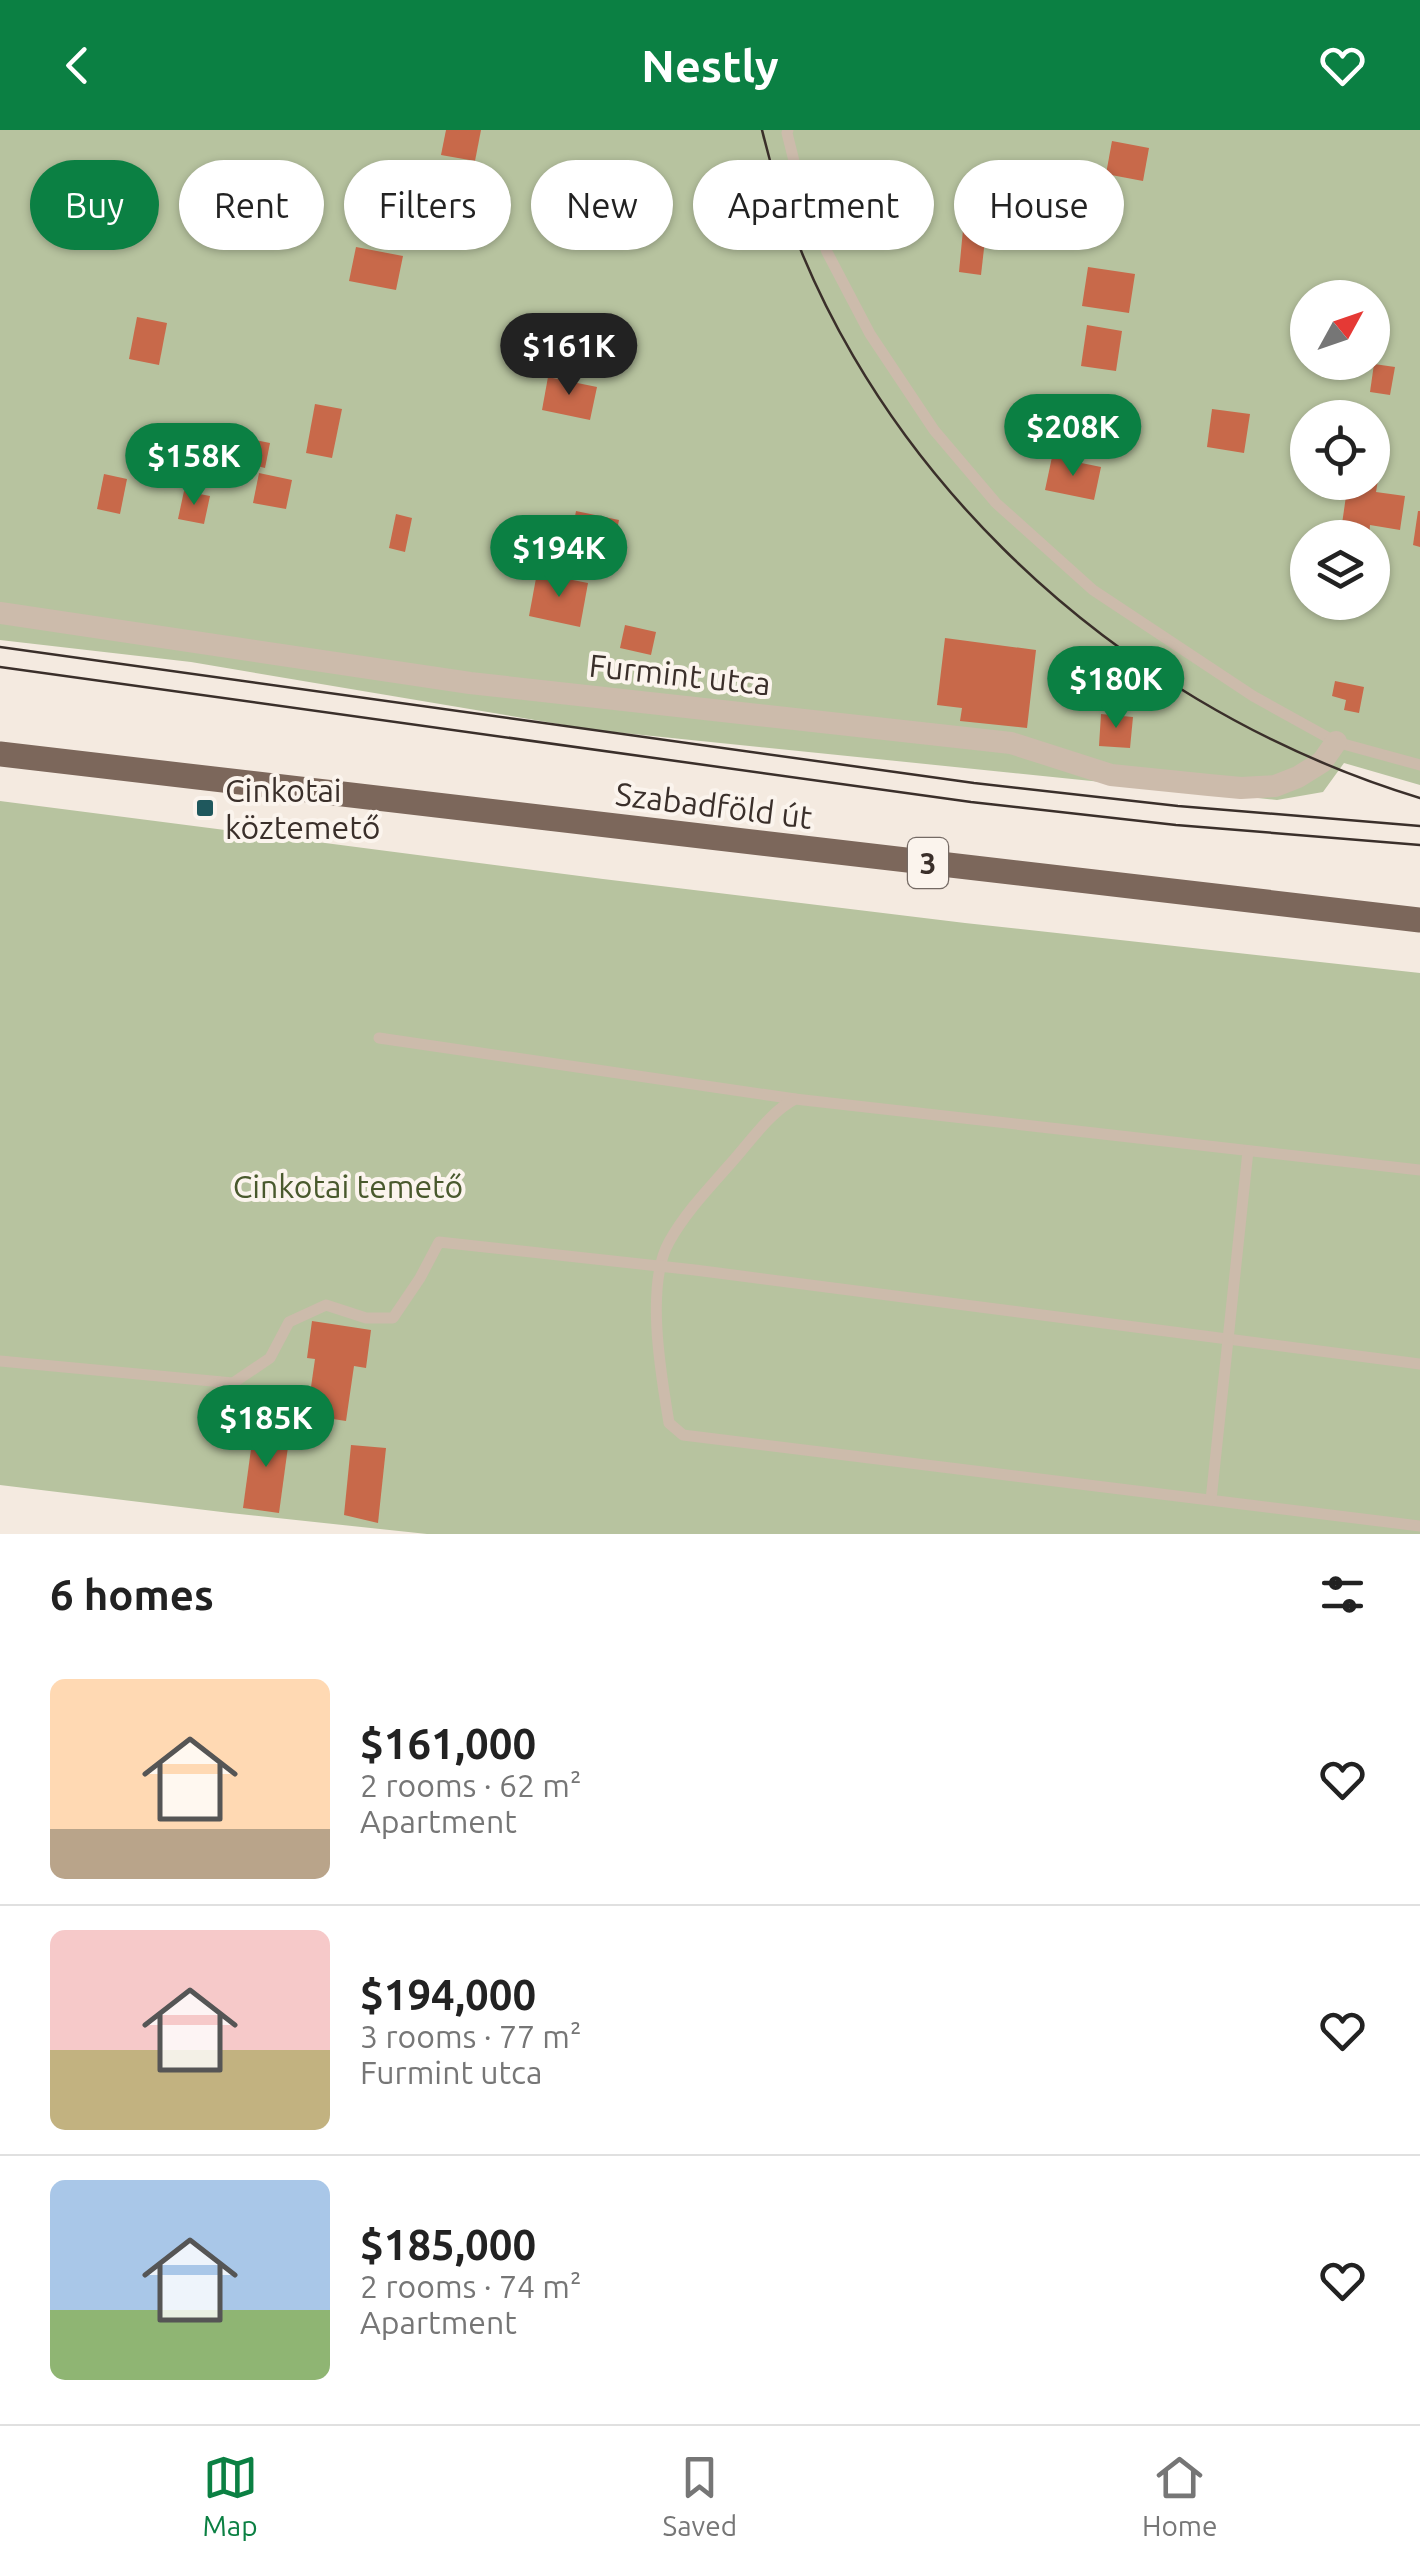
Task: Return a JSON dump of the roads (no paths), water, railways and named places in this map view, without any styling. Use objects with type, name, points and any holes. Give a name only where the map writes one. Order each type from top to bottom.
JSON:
[{"type":"main road","name":"Szabadföld út","points":[[0,754],[1420,920]]},
{"type":"street","name":"Furmint utca","points":[[0,613],[470,683],[1011,743],[1111,775],[1209,785],[1275,786],[1322,762],[1336,742]]},
{"type":"lane","points":[[788,130],[795,165],[828,252],[870,334],[934,430],[996,503],[1093,590],[1253,696],[1336,742],[1420,765]]},
{"type":"lane","points":[[380,1038],[795,1099],[1420,1170]]},
{"type":"lane","points":[[795,1099],[752,1138],[692,1207],[668,1244],[660,1266],[660,1370],[669,1423],[684,1435],[1420,1526]]},
{"type":"lane","points":[[1211,1500],[1248,1150]]},
{"type":"lane","points":[[0,1361],[234,1382],[270,1358],[289,1322],[326,1305],[366,1318],[393,1318],[439,1242],[660,1266],[1420,1364]]},
{"type":"tram line","points":[[762,130],[799,247],[853,356],[922,457],[1003,549],[1096,630],[1197,699],[1306,755],[1420,798]]},
{"type":"tram line","points":[[0,647],[974,783],[1178,806],[1420,826]]},
{"type":"tram line","points":[[0,667],[971,802],[1176,825],[1420,845]]},
{"type":"place","name":"Cinkotai köztemető","points":[[205,808]]},
{"type":"park label","name":"Cinkotai temető","points":[[348,1186]]}]
